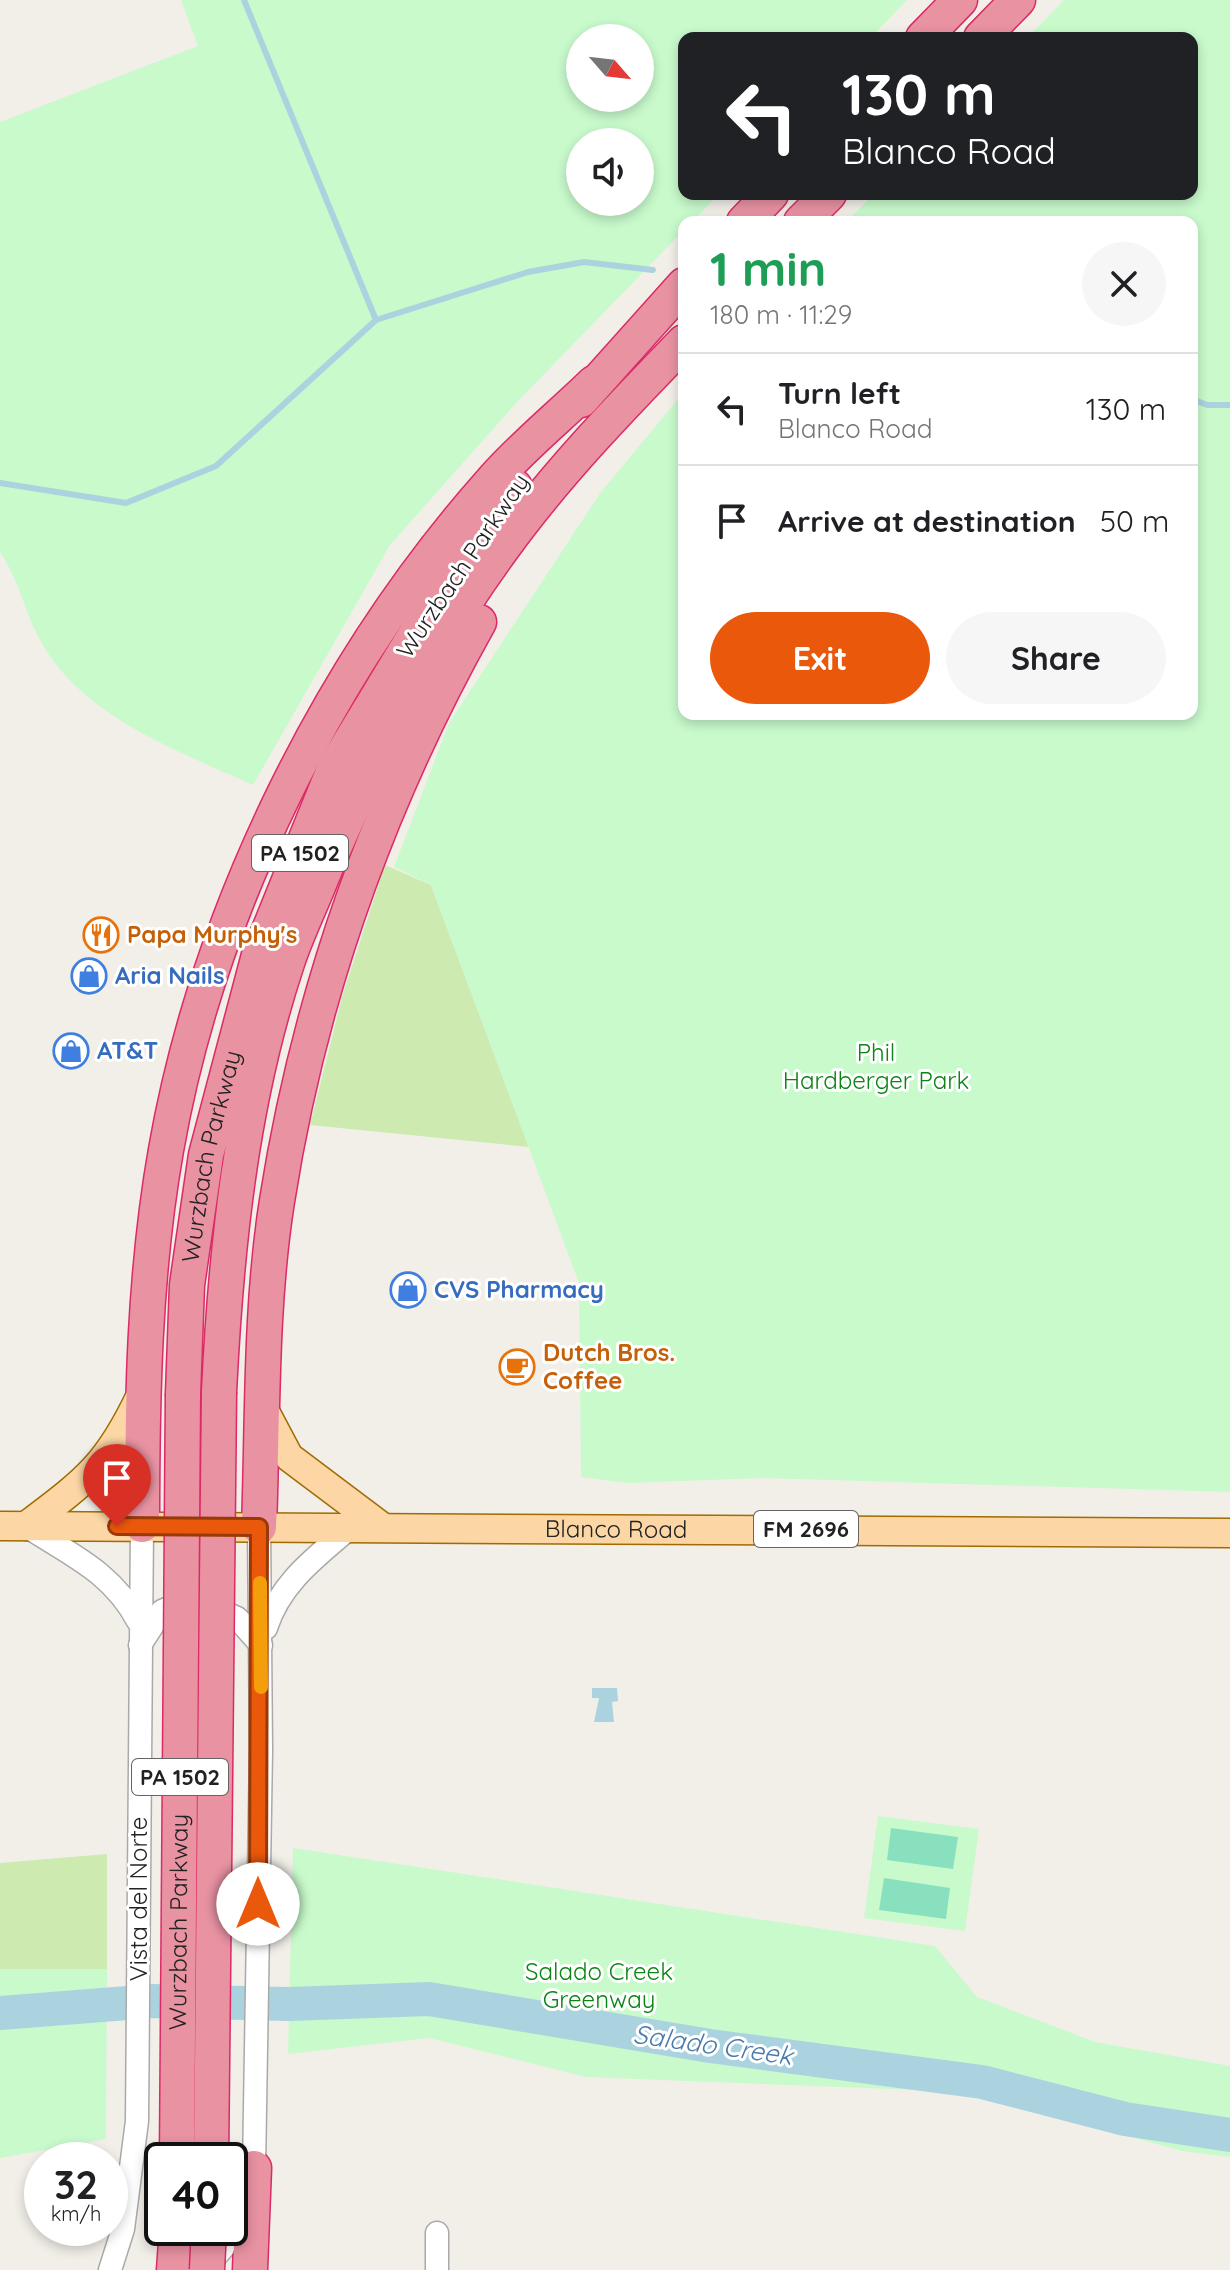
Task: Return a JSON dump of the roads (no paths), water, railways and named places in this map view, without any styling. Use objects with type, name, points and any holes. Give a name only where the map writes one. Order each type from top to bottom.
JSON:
[{"type":"highway","points":[[929,32],[960,0]]},
{"type":"highway","points":[[987,32],[1018,0]]},
{"type":"highway","points":[[750,216],[765,200]]},
{"type":"highway","points":[[807,216],[823,200]]},
{"type":"highway","name":"Wurzbach Parkway","points":[[177,2142],[183,1394],[187,1285],[206,1155],[259,955],[335,767],[457,566],[594,383],[678,292]]},
{"type":"highway","name":"Wurzbach Parkway","points":[[211,2142],[219,1392],[234,1196],[257,1079],[287,963],[354,800],[431,658],[504,546],[583,449],[678,348]]},
{"type":"highway","points":[[142,1525],[141,1406],[150,1269],[172,1121],[192,1035],[219,949],[267,836],[325,717],[366,647],[420,571],[494,479],[594,383]]},
{"type":"highway","points":[[259,1527],[263,1408],[277,1204],[326,977],[369,854],[407,762],[448,677],[513,560],[583,449]]},
{"type":"highway","points":[[141,1406],[169,1448],[188,1457],[223,1454],[236,1445],[263,1408]]},
{"type":"highway","points":[[250,2270],[254,2168]]},
{"type":"highway","points":[[174,2270],[176,2246]]},
{"type":"highway","points":[[205,2270],[207,2246]]},
{"type":"main road","points":[[13,1526],[100,1466],[141,1406]]},
{"type":"main road","points":[[263,1408],[289,1457],[382,1527]]},
{"type":"main road","name":"Blanco Road","points":[[13,1526],[1230,1533]]},
{"type":"street","name":"Vista del Norte","points":[[110,2270],[123,2229],[137,2121],[138,1622],[142,1525]]},
{"type":"street","points":[[13,1526],[110,1582],[124,1594],[138,1622]]},
{"type":"street","points":[[205,2270],[223,2248],[254,2168],[261,1645],[259,1527]]},
{"type":"street","points":[[261,1645],[271,1611],[290,1582],[351,1527]]},
{"type":"street","points":[[140,1645],[162,1611],[171,1607],[212,1607],[237,1618],[261,1645]]},
{"type":"street","points":[[437,2233],[437,2270]]},
{"type":"water","points":[[592,1688],[617,1688],[618,1701],[612,1702],[614,1722],[594,1722],[599,1698],[592,1698]]},
{"type":"waterway","points":[[244,0],[376,320]]},
{"type":"waterway","points":[[0,483],[126,503],[216,466],[376,320],[528,272],[584,262],[653,270]]},
{"type":"waterway","points":[[1198,401],[1207,405],[1230,405]]},
{"type":"waterway","name":"Salado Creek","points":[[0,2013],[153,2001],[289,2004],[429,1999],[710,2046],[982,2082],[1125,2119],[1230,2135]]},
{"type":"place","name":"Papa Murphy's","points":[[101,935]]},
{"type":"place","name":"Aria Nails","points":[[89,976]]},
{"type":"place","name":"AT&T","points":[[71,1051]]},
{"type":"place","name":"CVS Pharmacy","points":[[408,1290]]},
{"type":"place","name":"Dutch Bros. Coffee","points":[[517,1367]]},
{"type":"park label","name":"Phil Hardberger Park","points":[[876,1067]]},
{"type":"park label","name":"Salado Creek Greenway","points":[[599,1986]]}]
